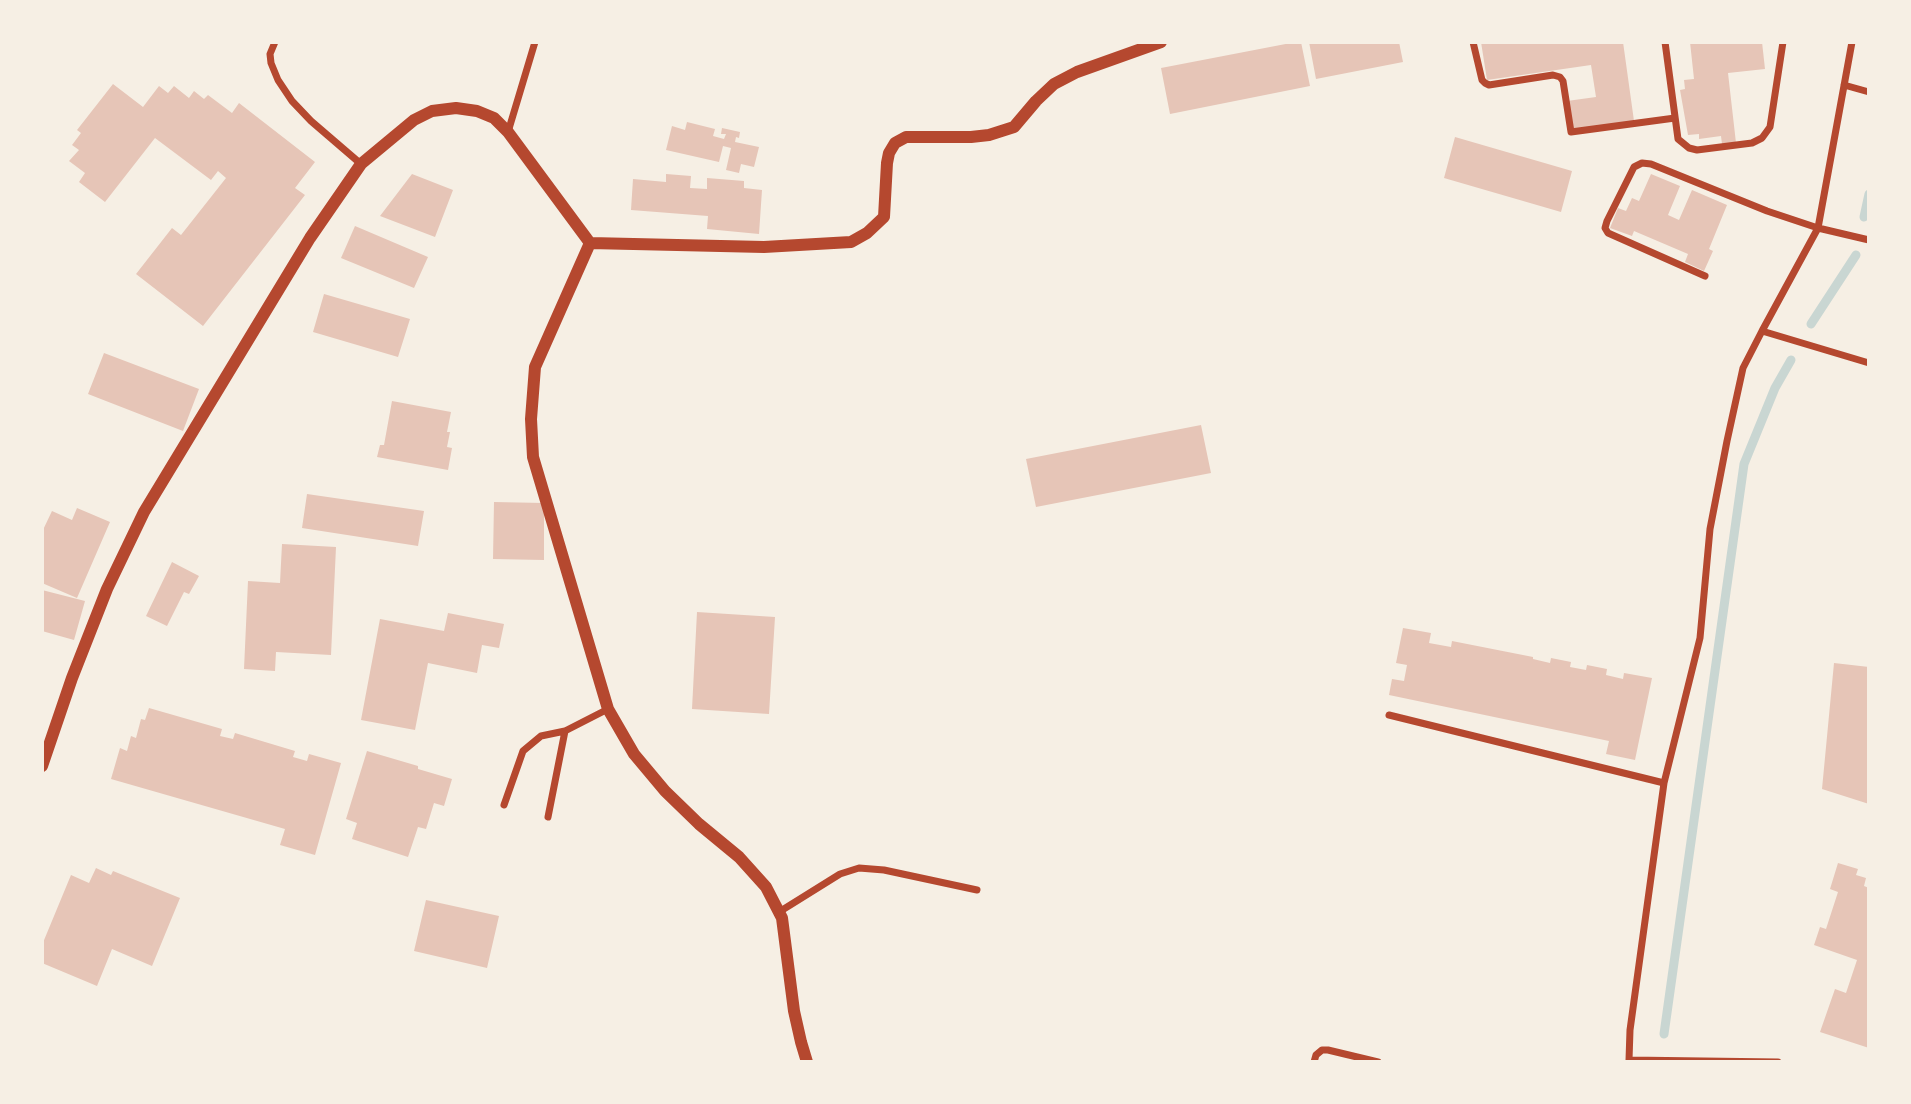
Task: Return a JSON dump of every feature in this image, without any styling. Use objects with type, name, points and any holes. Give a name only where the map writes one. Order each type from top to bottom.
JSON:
[{"type":"street","points":[[275,42],[270,54],[271,63],[292,101],[311,121],[362,164]]},
{"type":"street","points":[[508,132],[536,42]]},
{"type":"street","points":[[590,243],[764,247],[851,242],[867,233],[884,217],[887,163],[895,143],[906,137],[989,135],[1014,127],[1054,85],[1077,72],[1161,42]]},
{"type":"street","points":[[1473,42],[1482,79],[1489,85],[1553,75],[1560,77],[1563,81],[1571,132],[1675,118]]},
{"type":"street","points":[[1665,42],[1678,139],[1696,150],[1752,144],[1762,138],[1770,127],[1783,42]]},
{"type":"street","points":[[1778,1062],[1627,1061],[1664,783],[1700,638],[1710,529],[1729,429],[1743,368],[1818,228],[1852,42]]},
{"type":"street","points":[[1843,85],[1869,92]]},
{"type":"street","points":[[42,766],[102,601],[144,512],[310,238],[362,164],[414,120],[432,111],[456,108],[477,111],[494,118],[508,132],[590,243]]},
{"type":"street","points":[[1705,276],[1608,233],[1605,228],[1607,221],[1634,167],[1642,163],[1651,164],[1767,211],[1818,228],[1869,240]]},
{"type":"street","points":[[590,243],[535,367],[531,419],[533,457],[608,709],[634,754],[665,792],[739,856],[766,887],[779,912],[784,930],[794,1011],[807,1062]]},
{"type":"street","points":[[1762,331],[1869,363]]},
{"type":"street","points":[[505,805],[523,751],[541,736],[565,731],[608,709]]},
{"type":"street","points":[[1389,715],[1664,783]]},
{"type":"street","points":[[548,817],[565,731]]},
{"type":"street","points":[[779,912],[841,874],[859,868],[884,870],[977,890]]},
{"type":"street","points":[[1314,1062],[1316,1055],[1328,1049],[1378,1062]]},
{"type":"building","points":[[1301,42],[1310,86],[1170,114],[1161,68]]},
{"type":"building","points":[[1309,42],[1399,42],[1403,62],[1316,79]]},
{"type":"building","points":[[1481,42],[1623,42],[1634,121],[1571,130],[1567,101],[1596,97],[1591,65],[1487,80]]},
{"type":"building","points":[[1690,42],[1762,42],[1765,69],[1728,73],[1736,143],[1722,144],[1721,136],[1699,139],[1699,134],[1688,135],[1680,90],[1685,89],[1684,80],[1694,79]]},
{"type":"building","points":[[113,84],[143,107],[159,86],[168,93],[174,86],[189,98],[194,91],[204,99],[208,95],[232,113],[239,103],[315,162],[295,188],[305,195],[203,326],[136,274],[172,228],[181,235],[226,178],[218,171],[211,180],[155,138],[105,202],[79,182],[85,173],[69,161],[79,150],[72,145],[81,133],[77,130]]},
{"type":"building","points":[[687,122],[715,129],[713,136],[724,139],[726,134],[721,134],[722,128],[740,132],[735,142],[759,147],[754,167],[741,164],[739,173],[726,170],[731,148],[723,146],[719,162],[666,150],[672,126],[685,130]]},
{"type":"building","points":[[1455,137],[1572,171],[1561,212],[1444,178]]},
{"type":"building","points":[[412,174],[453,190],[435,237],[380,216]]},
{"type":"building","points":[[666,174],[691,176],[690,188],[707,189],[707,178],[744,181],[744,188],[762,190],[759,234],[707,229],[708,216],[631,210],[633,179],[666,182]]},
{"type":"building","points":[[1651,174],[1680,186],[1668,215],[1679,220],[1692,190],[1727,205],[1709,249],[1713,251],[1704,271],[1685,262],[1688,254],[1634,231],[1632,236],[1610,228],[1618,208],[1626,211],[1632,198],[1639,201]]},
{"type":"building","points":[[355,226],[428,257],[414,288],[341,258]]},
{"type":"building","points":[[324,294],[410,319],[398,357],[313,332]]},
{"type":"building","points":[[104,353],[199,389],[183,431],[88,394]]},
{"type":"building","points":[[392,401],[451,412],[447,432],[450,432],[447,447],[452,448],[448,470],[377,457],[380,445],[384,445]]},
{"type":"building","points":[[1201,425],[1211,473],[1036,507],[1026,459]]},
{"type":"building","points":[[307,494],[424,511],[418,546],[302,528]]},
{"type":"building","points":[[494,502],[544,503],[544,560],[493,559]]},
{"type":"building","points":[[77,508],[110,522],[77,598],[42,583],[42,532],[52,511],[72,520]]},
{"type":"building","points":[[282,544],[336,547],[331,655],[276,652],[275,671],[244,669],[248,581],[280,583]]},
{"type":"building","points":[[172,562],[199,576],[189,594],[184,592],[167,626],[146,616]]},
{"type":"building","points":[[42,590],[85,601],[74,640],[42,631]]},
{"type":"building","points":[[697,612],[775,617],[769,714],[692,709]]},
{"type":"building","points":[[448,613],[504,624],[499,648],[482,645],[477,673],[428,663],[415,730],[361,720],[380,619],[444,631]]},
{"type":"building","points":[[1403,628],[1431,633],[1429,643],[1451,647],[1452,641],[1533,657],[1550,663],[1551,658],[1571,662],[1570,667],[1586,670],[1587,665],[1607,669],[1606,675],[1623,679],[1624,673],[1652,678],[1635,760],[1606,754],[1609,741],[1389,695],[1392,679],[1404,681],[1407,665],[1396,663]]},
{"type":"building","points":[[1834,663],[1869,667],[1869,804],[1822,789]]},
{"type":"building","points":[[149,708],[222,729],[220,736],[233,739],[235,733],[295,751],[293,757],[307,761],[309,754],[341,763],[315,855],[280,845],[285,829],[111,779],[120,748],[127,751],[131,736],[136,738],[141,719],[145,720]]},
{"type":"building","points":[[367,751],[452,779],[444,806],[434,803],[426,829],[418,827],[408,857],[352,839],[357,823],[346,819]]},
{"type":"building","points":[[1838,863],[1858,869],[1856,875],[1866,878],[1864,886],[1869,888],[1869,1048],[1820,1032],[1835,989],[1846,993],[1857,960],[1814,945],[1820,927],[1826,929],[1838,892],[1830,889]]},
{"type":"building","points":[[96,868],[111,875],[113,871],[180,898],[152,966],[112,949],[97,986],[42,963],[42,945],[71,875],[89,883]]},
{"type":"building","points":[[426,900],[499,916],[487,968],[414,951]]},
{"type":"waterway","points":[[1864,217],[1869,194]]},
{"type":"waterway","points":[[1811,324],[1856,255]]},
{"type":"waterway","points":[[1664,1034],[1744,464],[1775,388],[1791,360]]}]
